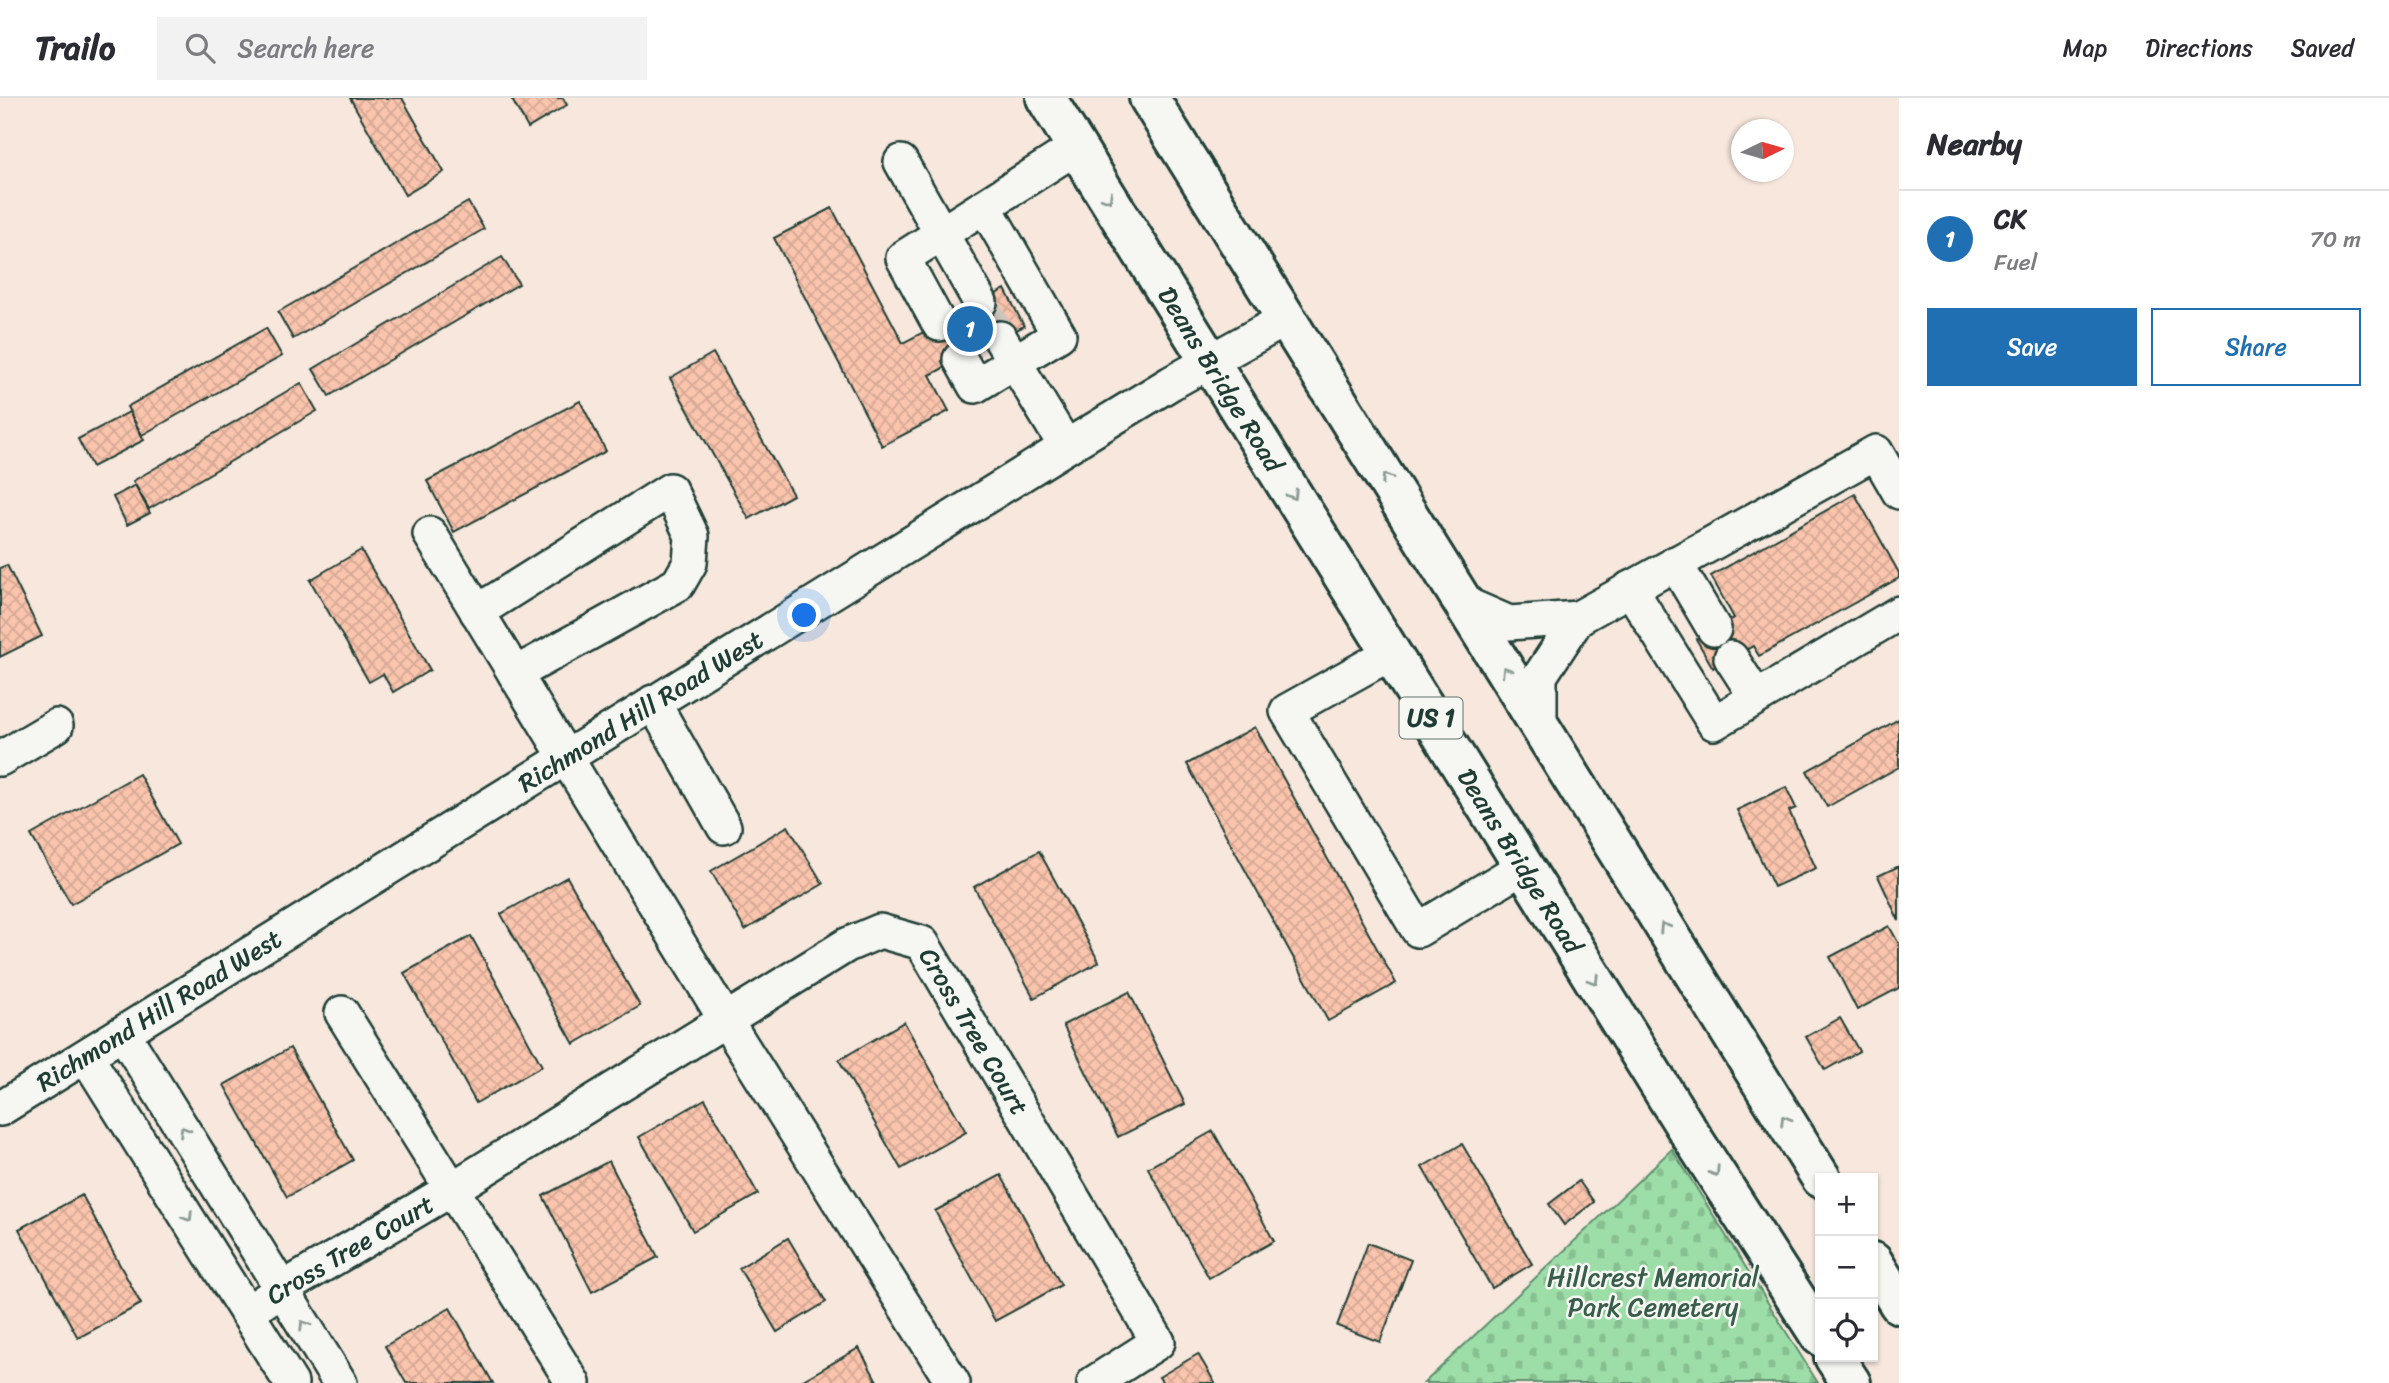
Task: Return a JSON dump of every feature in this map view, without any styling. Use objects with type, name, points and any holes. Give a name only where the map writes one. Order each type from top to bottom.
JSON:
[{"type":"highway","name":"Deans Bridge Road","points":[[1046,98],[1683,1123],[1815,1328]]},
{"type":"highway","points":[[1149,98],[1818,1173]]},
{"type":"highway","points":[[1878,1270],[1899,1304]]},
{"type":"highway","points":[[1837,1362],[1851,1383]]},
{"type":"street","points":[[939,324],[903,258],[1077,147]]},
{"type":"street","points":[[901,162],[980,302]]},
{"type":"street","points":[[960,359],[975,386],[1008,350],[1059,335],[985,207]]},
{"type":"street","name":"Richmond Hill Road West","points":[[0,1109],[1066,447],[1286,319]]},
{"type":"street","points":[[1008,350],[1066,447]]},
{"type":"street","points":[[1462,603],[1508,623],[1578,618],[1876,452],[1899,492]]},
{"type":"street","points":[[477,611],[670,490],[692,536],[690,563],[678,584],[515,674]]},
{"type":"street","points":[[430,534],[725,1019],[953,1383]]},
{"type":"street","points":[[1675,563],[1714,629]]},
{"type":"street","points":[[1630,588],[1714,723],[1899,613]]},
{"type":"street","points":[[1540,724],[1540,676],[1578,618]]},
{"type":"street","points":[[1391,653],[1287,711],[1418,930],[1524,867]]},
{"type":"street","points":[[1731,658],[1756,698]]},
{"type":"street","points":[[653,702],[724,827]]},
{"type":"street","points":[[0,759],[57,726]]},
{"type":"street","name":"Cross Tree Court","points":[[247,1313],[282,1289],[452,1189],[847,945],[880,930],[922,943],[1158,1342],[1094,1383]]},
{"type":"street","name":"Cross Tree Court","points":[[342,1013],[573,1383]]},
{"type":"street","points":[[123,1032],[340,1383]]},
{"type":"street","points":[[86,1056],[291,1383]]},
{"type":"green space","name":"Hillcrest Memorial Park Cemetery","points":[[1672,1149],[1818,1383],[1424,1383]]},
{"type":"building","points":[[350,98],[402,98],[444,172],[405,195]]},
{"type":"building","points":[[511,98],[563,98],[567,105],[528,128]]},
{"type":"building","points":[[468,202],[484,229],[293,339],[278,312]]},
{"type":"building","points":[[832,208],[903,343],[1005,289],[1024,326],[930,375],[949,411],[882,446],[774,238]]},
{"type":"building","points":[[502,257],[519,284],[329,396],[313,369]]},
{"type":"building","points":[[266,328],[282,356],[142,435],[127,407]]},
{"type":"building","points":[[713,353],[793,495],[749,519],[670,378]]},
{"type":"building","points":[[301,383],[317,411],[149,509],[133,481]]},
{"type":"building","points":[[580,401],[606,451],[454,532],[427,481]]},
{"type":"building","points":[[129,412],[144,440],[92,467],[78,439]]},
{"type":"building","points":[[135,485],[150,513],[127,525],[113,497]]},
{"type":"building","points":[[1855,494],[1899,573],[1899,578],[1759,656],[1753,646],[1713,668],[1696,639],[1734,618],[1711,576]]},
{"type":"building","points":[[361,550],[430,670],[393,692],[383,674],[369,682],[310,580]]},
{"type":"building","points":[[7,565],[42,636],[0,657],[0,568]]},
{"type":"building","points":[[1899,719],[1899,767],[1827,807],[1807,771]]},
{"type":"building","points":[[1255,727],[1396,983],[1328,1021],[1187,764]]},
{"type":"building","points":[[139,774],[178,844],[71,904],[31,835]]},
{"type":"building","points":[[1786,787],[1796,808],[1789,811],[1816,868],[1774,887],[1737,810]]},
{"type":"building","points":[[788,826],[823,884],[745,930],[711,871]]},
{"type":"building","points":[[1039,851],[1099,962],[1034,998],[974,887]]},
{"type":"building","points":[[1899,866],[1899,921],[1878,876]]},
{"type":"building","points":[[567,877],[640,1006],[574,1044],[501,914]]},
{"type":"building","points":[[1889,926],[1899,944],[1899,988],[1857,1010],[1830,957]]},
{"type":"building","points":[[471,936],[542,1066],[476,1103],[404,973]]},
{"type":"building","points":[[1129,992],[1185,1104],[1118,1137],[1063,1025]]},
{"type":"building","points":[[1840,1018],[1859,1051],[1825,1070],[1806,1037]]},
{"type":"building","points":[[904,1022],[966,1132],[901,1169],[839,1060]]},
{"type":"building","points":[[290,1048],[353,1160],[287,1197],[224,1085]]},
{"type":"building","points":[[705,1099],[758,1194],[693,1231],[639,1137]]},
{"type":"building","points":[[1213,1131],[1274,1241],[1209,1278],[1148,1168]]},
{"type":"building","points":[[1462,1144],[1532,1264],[1492,1288],[1422,1167]]},
{"type":"building","points":[[609,1161],[658,1257],[592,1292],[543,1196]]},
{"type":"building","points":[[1001,1175],[1061,1285],[995,1321],[935,1211]]},
{"type":"building","points":[[1579,1181],[1594,1202],[1564,1225],[1549,1204]]},
{"type":"building","points":[[82,1195],[141,1304],[78,1338],[19,1229]]},
{"type":"building","points":[[788,1238],[826,1302],[777,1332],[739,1268]]},
{"type":"building","points":[[1368,1243],[1411,1260],[1380,1342],[1337,1326]]},
{"type":"building","points":[[450,1308],[493,1383],[406,1383],[385,1346]]},
{"type":"building","points":[[859,1348],[878,1383],[798,1383]]},
{"type":"building","points":[[1198,1354],[1215,1383],[1163,1383],[1159,1377]]},
{"type":"tunnel","points":[[980,302],[1000,338]]},
{"type":"place","name":"CK","points":[[970,329]]}]
